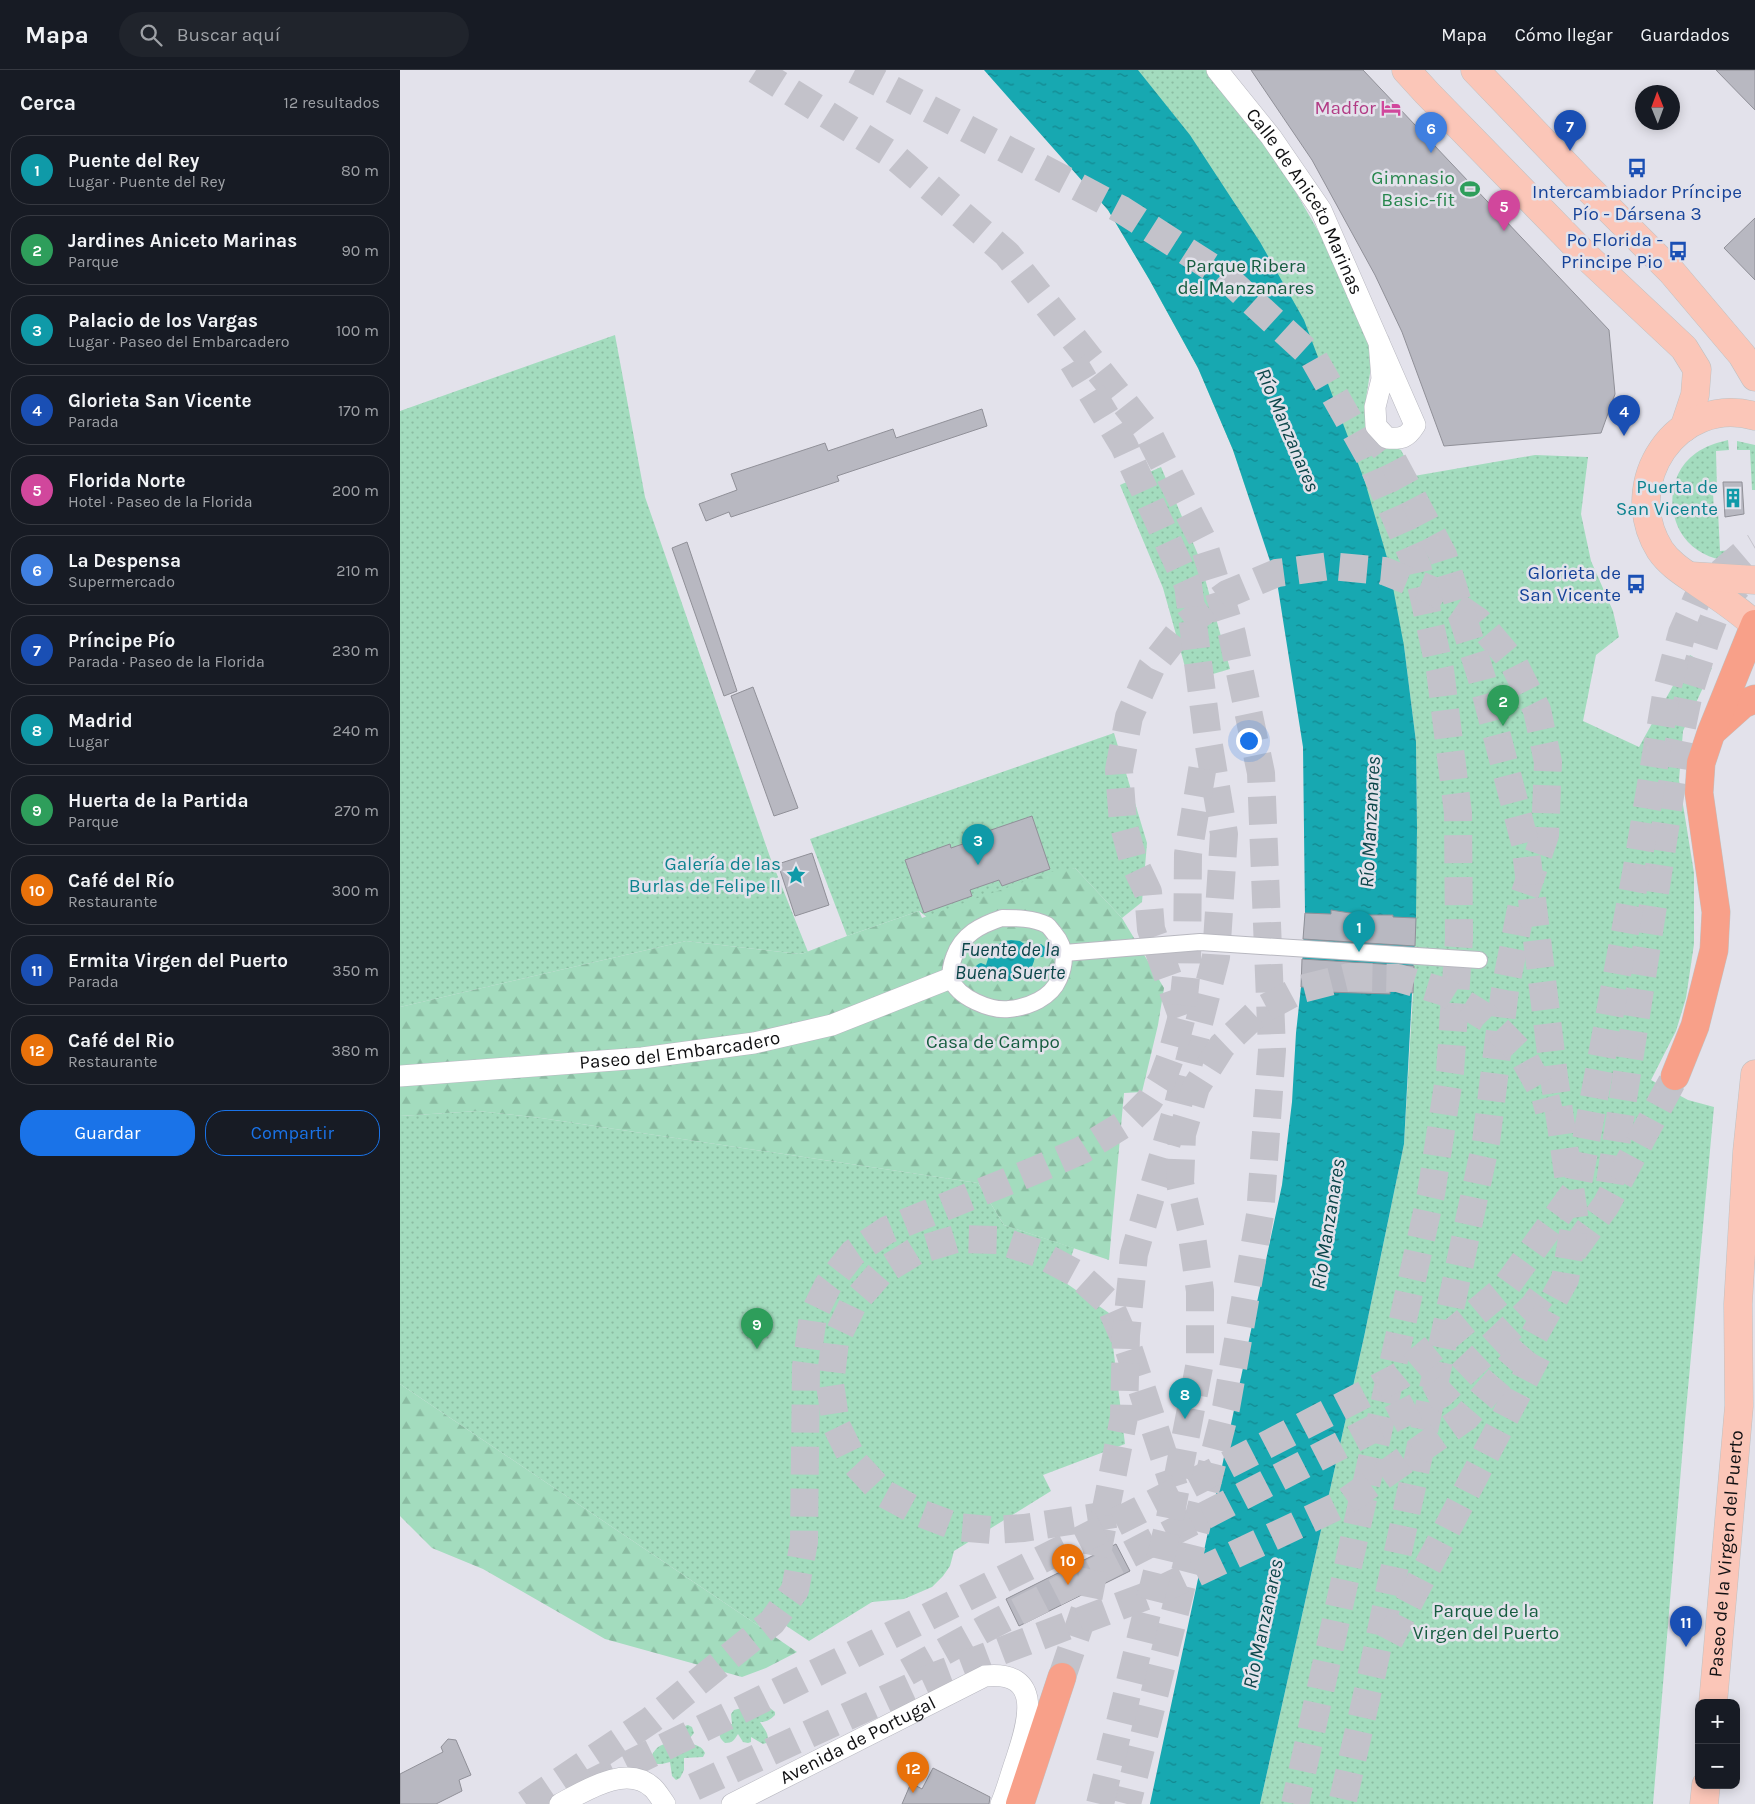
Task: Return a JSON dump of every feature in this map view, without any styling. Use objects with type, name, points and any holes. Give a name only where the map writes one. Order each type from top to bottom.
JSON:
[{"type":"highway","points":[[1674,1076],[1695,1026],[1714,950],[1716,912],[1699,793],[1701,763],[1711,733],[1755,624]]},
{"type":"highway","points":[[1711,733],[1743,704],[1755,698]]},
{"type":"highway","points":[[1020,1804],[1062,1677]]},
{"type":"main road","points":[[1406,70],[1586,256],[1684,348],[1697,370],[1695,395],[1684,428]]},
{"type":"main road","points":[[1475,70],[1584,184],[1671,271],[1742,355],[1755,377]]},
{"type":"main road","points":[[1755,416],[1746,413],[1724,413],[1703,418],[1684,428],[1665,444],[1656,459],[1645,490],[1646,514],[1650,531],[1668,560],[1755,624]]},
{"type":"main road","points":[[1689,576],[1755,580]]},
{"type":"main road","name":"Paseo de la Virgen del Puerto","points":[[1739,1406],[1738,1304],[1747,1152],[1755,1074]]},
{"type":"main road","name":"Paseo de la Virgen del Puerto","points":[[1713,1699],[1739,1406],[1755,1314]]},
{"type":"main road","points":[[1704,1804],[1706,1789]]},
{"type":"street","name":"Calle de Aniceto Marinas","points":[[1217,70],[1271,137],[1321,210],[1380,342]]},
{"type":"street","points":[[1002,918],[1026,919],[1048,925],[1059,939],[1064,953],[1063,970],[1057,984],[1048,996],[1031,1004],[1008,1009],[986,1006],[968,998],[950,978],[958,946],[981,925],[1002,918]]},
{"type":"street","points":[[1064,953],[1200,942],[1479,960]]},
{"type":"street","name":"Paseo del Embarcadero","points":[[400,1076],[642,1058],[754,1043],[832,1025],[950,978]]},
{"type":"street","name":"Paseo de la Virgen del Puerto","points":[[1739,1406],[1755,1244]]},
{"type":"street","name":"Avenida de Portugal","points":[[732,1804],[985,1676],[996,1675],[1017,1682],[1026,1694],[1029,1704],[1026,1728],[1001,1804]]},
{"type":"street","points":[[560,1804],[607,1780],[636,1778],[653,1787],[665,1804]]},
{"type":"green space","points":[[988,70],[1208,70],[1245,116],[1290,182],[1325,243],[1373,355],[1366,398],[1392,446],[1401,450],[1414,476],[1535,455],[1588,457],[1581,514],[1591,561],[1613,611],[1619,637],[1596,655],[1583,721],[1639,747],[1690,655],[1712,668],[1683,731],[1679,780],[1694,873],[1694,944],[1686,998],[1676,1031],[1651,1080],[1688,1100],[1714,1107],[1685,1421],[1653,1804],[1260,1804],[1364,1337],[1404,1144],[1413,993],[1417,828],[1416,742],[1404,646],[1250,501],[1233,450],[1198,368],[1108,210]]},
{"type":"green space","points":[[615,335],[645,497],[770,857],[808,952],[799,954],[686,941],[400,1007],[400,411]]},
{"type":"green space","points":[[1728,440],[1729,450],[1716,451],[1717,491],[1713,492],[1714,511],[1718,511],[1720,551],[1733,550],[1733,562],[1709,556],[1693,547],[1681,532],[1675,520],[1673,508],[1675,483],[1679,472],[1686,462],[1704,448]]},
{"type":"green space","points":[[1737,441],[1755,445],[1755,490],[1752,490],[1750,450],[1737,450]]},
{"type":"green space","points":[[1161,467],[1199,557],[1230,669],[1189,681],[1163,588],[1120,485]]},
{"type":"green space","points":[[1114,733],[1147,843],[1142,902],[1122,918],[1075,868],[928,918],[919,911],[847,936],[810,839]]},
{"type":"green space","name":"Casa de Campo","points":[[1075,868],[1122,918],[1164,988],[1158,1025],[1142,1092],[1124,1093],[1109,1260],[1004,1225],[978,1183],[541,1118],[478,1111],[400,1116],[400,1007],[686,941],[799,954],[804,953],[919,911],[922,918],[1051,872]]},
{"type":"green space","points":[[478,1111],[541,1118],[978,1183],[1004,1225],[1074,1248],[1063,1281],[1109,1313],[1125,1444],[1043,1475],[1051,1491],[954,1551],[950,1566],[932,1587],[904,1599],[872,1602],[809,1641],[767,1613],[759,1626],[400,1384],[400,1116]]},
{"type":"green space","points":[[400,1384],[797,1652],[766,1668],[742,1677],[605,1639],[483,1569],[432,1548],[400,1516]]},
{"type":"green space","points":[[757,1704],[766,1705],[775,1712],[775,1715],[770,1719],[760,1722],[768,1737],[766,1743],[763,1744],[751,1737],[751,1742],[743,1742],[738,1734],[733,1741],[725,1743],[719,1735],[720,1730],[722,1725],[732,1724],[731,1714],[734,1710]]},
{"type":"green space","points":[[688,1725],[692,1727],[694,1733],[689,1739],[689,1743],[700,1747],[705,1753],[703,1757],[684,1758],[684,1770],[680,1778],[676,1780],[672,1776],[670,1762],[653,1764],[650,1759],[659,1746],[666,1744],[674,1747],[678,1733],[682,1727]]},
{"type":"water","name":"Río Manzanares","points":[[984,70],[1138,70],[1190,135],[1260,242],[1304,320],[1365,482],[1388,561],[1404,646],[1416,742],[1417,828],[1416,918],[1404,1144],[1364,1337],[1260,1804],[1150,1804],[1282,1185],[1292,1102],[1305,913],[1303,747],[1277,582],[1233,450],[1198,368],[1149,279],[1108,210]]},
{"type":"water","name":"Fuente de la Buena Suerte","points":[[1011,940],[1020,941],[1032,949],[1036,945],[1041,944],[1045,947],[1046,952],[1043,957],[1035,957],[1029,972],[1018,980],[1004,980],[989,973],[982,978],[975,975],[976,966],[981,963],[986,965],[989,955],[994,948],[1001,943]]},
{"type":"building","points":[[1251,70],[1363,70],[1609,330],[1615,394],[1601,433],[1444,446],[1402,332],[1375,275],[1312,160]]},
{"type":"building","points":[[1716,70],[1755,70],[1755,110]]},
{"type":"building","points":[[1755,218],[1755,280],[1724,248]]},
{"type":"building","points":[[982,409],[987,426],[837,476],[839,481],[731,517],[729,512],[706,521],[699,504],[737,490],[731,474],[825,443],[828,451],[893,429],[896,438]]},
{"type":"building","name":"Puerta de San Vicente","points":[[1723,482],[1742,482],[1744,514],[1725,517]]},
{"type":"building","points":[[687,542],[737,691],[724,696],[672,548]]},
{"type":"building","points":[[753,687],[798,808],[774,816],[731,696]]},
{"type":"building","points":[[1032,816],[1050,869],[1002,886],[999,880],[970,890],[972,896],[924,913],[905,860],[950,844],[951,848],[989,835],[988,831]]},
{"type":"building","points":[[812,853],[829,905],[795,916],[778,864]]},
{"type":"building","points":[[1331,910],[1363,915],[1393,915],[1393,917],[1416,918],[1415,946],[1303,939],[1305,913],[1331,914]]},
{"type":"building","points":[[1302,959],[1414,966],[1413,993],[1390,991],[1390,994],[1326,992],[1326,988],[1301,987]]},
{"type":"building","points":[[1116,1544],[1130,1571],[1019,1626],[1006,1599]]},
{"type":"building","points":[[448,1739],[456,1740],[471,1775],[459,1780],[462,1791],[436,1804],[400,1804],[400,1774],[443,1752],[441,1747]]},
{"type":"building","points":[[933,1768],[990,1797],[989,1804],[902,1804],[911,1783],[922,1789]]},
{"type":"tunnel","points":[[756,70],[895,157],[1007,254],[1148,433],[1202,539],[1232,634],[1261,773],[1272,1050],[1260,1215],[1226,1408],[1127,1804]]},
{"type":"tunnel","points":[[855,70],[1122,210],[1222,274],[1313,357],[1369,456],[1417,566],[1440,670],[1458,813],[1459,938],[1450,1072],[1431,1194],[1295,1804]]},
{"type":"tunnel","points":[[1062,1677],[1088,1600],[1124,1417],[1126,1335],[1134,1254],[1178,1105],[1216,957],[1224,834],[1208,740],[1188,585],[1124,446],[1073,362]]},
{"type":"tunnel","points":[[694,1787],[935,1676],[1149,1595],[1344,1503],[1466,1417],[1530,1343],[1565,1279],[1575,1222],[1554,1077],[1525,843],[1482,679],[1443,555],[1392,459],[1369,429]]},
{"type":"tunnel","points":[[589,1784],[842,1660],[1400,1376],[1505,1288],[1577,1189],[1637,868],[1667,689],[1682,633],[1697,599],[1716,577],[1743,554],[1755,547]]},
{"type":"tunnel","points":[[1182,1016],[1151,929],[1148,892],[1133,860],[1123,823],[1119,770],[1129,717],[1151,668],[1184,626],[1227,594],[1277,573],[1330,566],[1384,571],[1434,591],[1478,621],[1513,662],[1537,710],[1548,762],[1545,835],[1523,899],[1505,990],[1486,1142],[1342,1804]]},
{"type":"tunnel","points":[[1610,1183],[1677,751],[1689,693],[1718,607],[1740,584]]},
{"type":"tunnel","points":[[526,1804],[651,1720],[772,1622],[795,1590],[804,1542],[806,1366],[813,1316],[828,1285],[853,1253],[887,1230],[1082,1150],[1129,1121],[1148,1102],[1162,1080],[1173,1050],[1182,1016],[1187,967],[1188,854],[1204,759]]},
{"type":"tunnel","points":[[1100,1804],[1169,1523],[1200,1362],[1200,1291],[1191,1230],[1180,1183],[1182,1134],[1196,1087],[1222,1046],[1258,1012],[1301,989],[1349,977],[1398,978],[1445,992],[1487,1018],[1521,1053],[1545,1096],[1549,1111]]},
{"type":"tunnel","points":[[1573,1251],[1606,1205],[1675,1076]]},
{"type":"tunnel","points":[[1115,1514],[1024,1528],[992,1530],[957,1527],[920,1513],[883,1493],[854,1462],[836,1425],[830,1384],[835,1342],[853,1304],[880,1273],[916,1251],[956,1239],[998,1240],[1038,1253],[1077,1274],[1109,1303],[1127,1344],[1174,1487]]},
{"type":"tunnel","points":[[907,1672],[986,1628],[1441,1394],[1533,1307],[1547,1288]]},
{"type":"tunnel","points":[[1389,1641],[1542,1346]]},
{"type":"place","name":"Madfor","points":[[1391,108]]},
{"type":"place","name":"Príncipe Pío","points":[[1570,151]]},
{"type":"place","name":"La Despensa","points":[[1431,153]]},
{"type":"place","name":"Intercambiador Príncipe Pío - Dársena 3","points":[[1637,168]]},
{"type":"place","name":"Gimnasio Basic-fit","points":[[1470,189]]},
{"type":"place","name":"Florida Norte","points":[[1504,231]]},
{"type":"place","name":"Pº Florida - Principe Pio","points":[[1678,251]]},
{"type":"place","name":"Glorieta San Vicente","points":[[1624,436]]},
{"type":"place","name":"Puerta de San Vicente","points":[[1733,498]]},
{"type":"place","name":"Glorieta de San Vicente","points":[[1636,584]]},
{"type":"place","name":"Jardines Aniceto Marinas","points":[[1503,726]]},
{"type":"place","name":"Palacio de los Vargas","points":[[978,865]]},
{"type":"place","name":"Galería de las Burlas de Felipe II","points":[[796,875]]},
{"type":"place","name":"Puente del Rey","points":[[1359,952]]},
{"type":"place","name":"Huerta de la Partida","points":[[757,1349]]},
{"type":"place","name":"Madrid","points":[[1185,1419]]},
{"type":"place","name":"Café del Río","points":[[1068,1585]]},
{"type":"place","name":"Ermita Virgen del Puerto","points":[[1686,1647]]},
{"type":"place","name":"Café del Rio","points":[[913,1793]]},
{"type":"park label","name":"Parque Ribera del Manzanares","points":[[1246,277]]},
{"type":"park label","name":"Parque de la Virgen del Puerto","points":[[1486,1622]]}]
